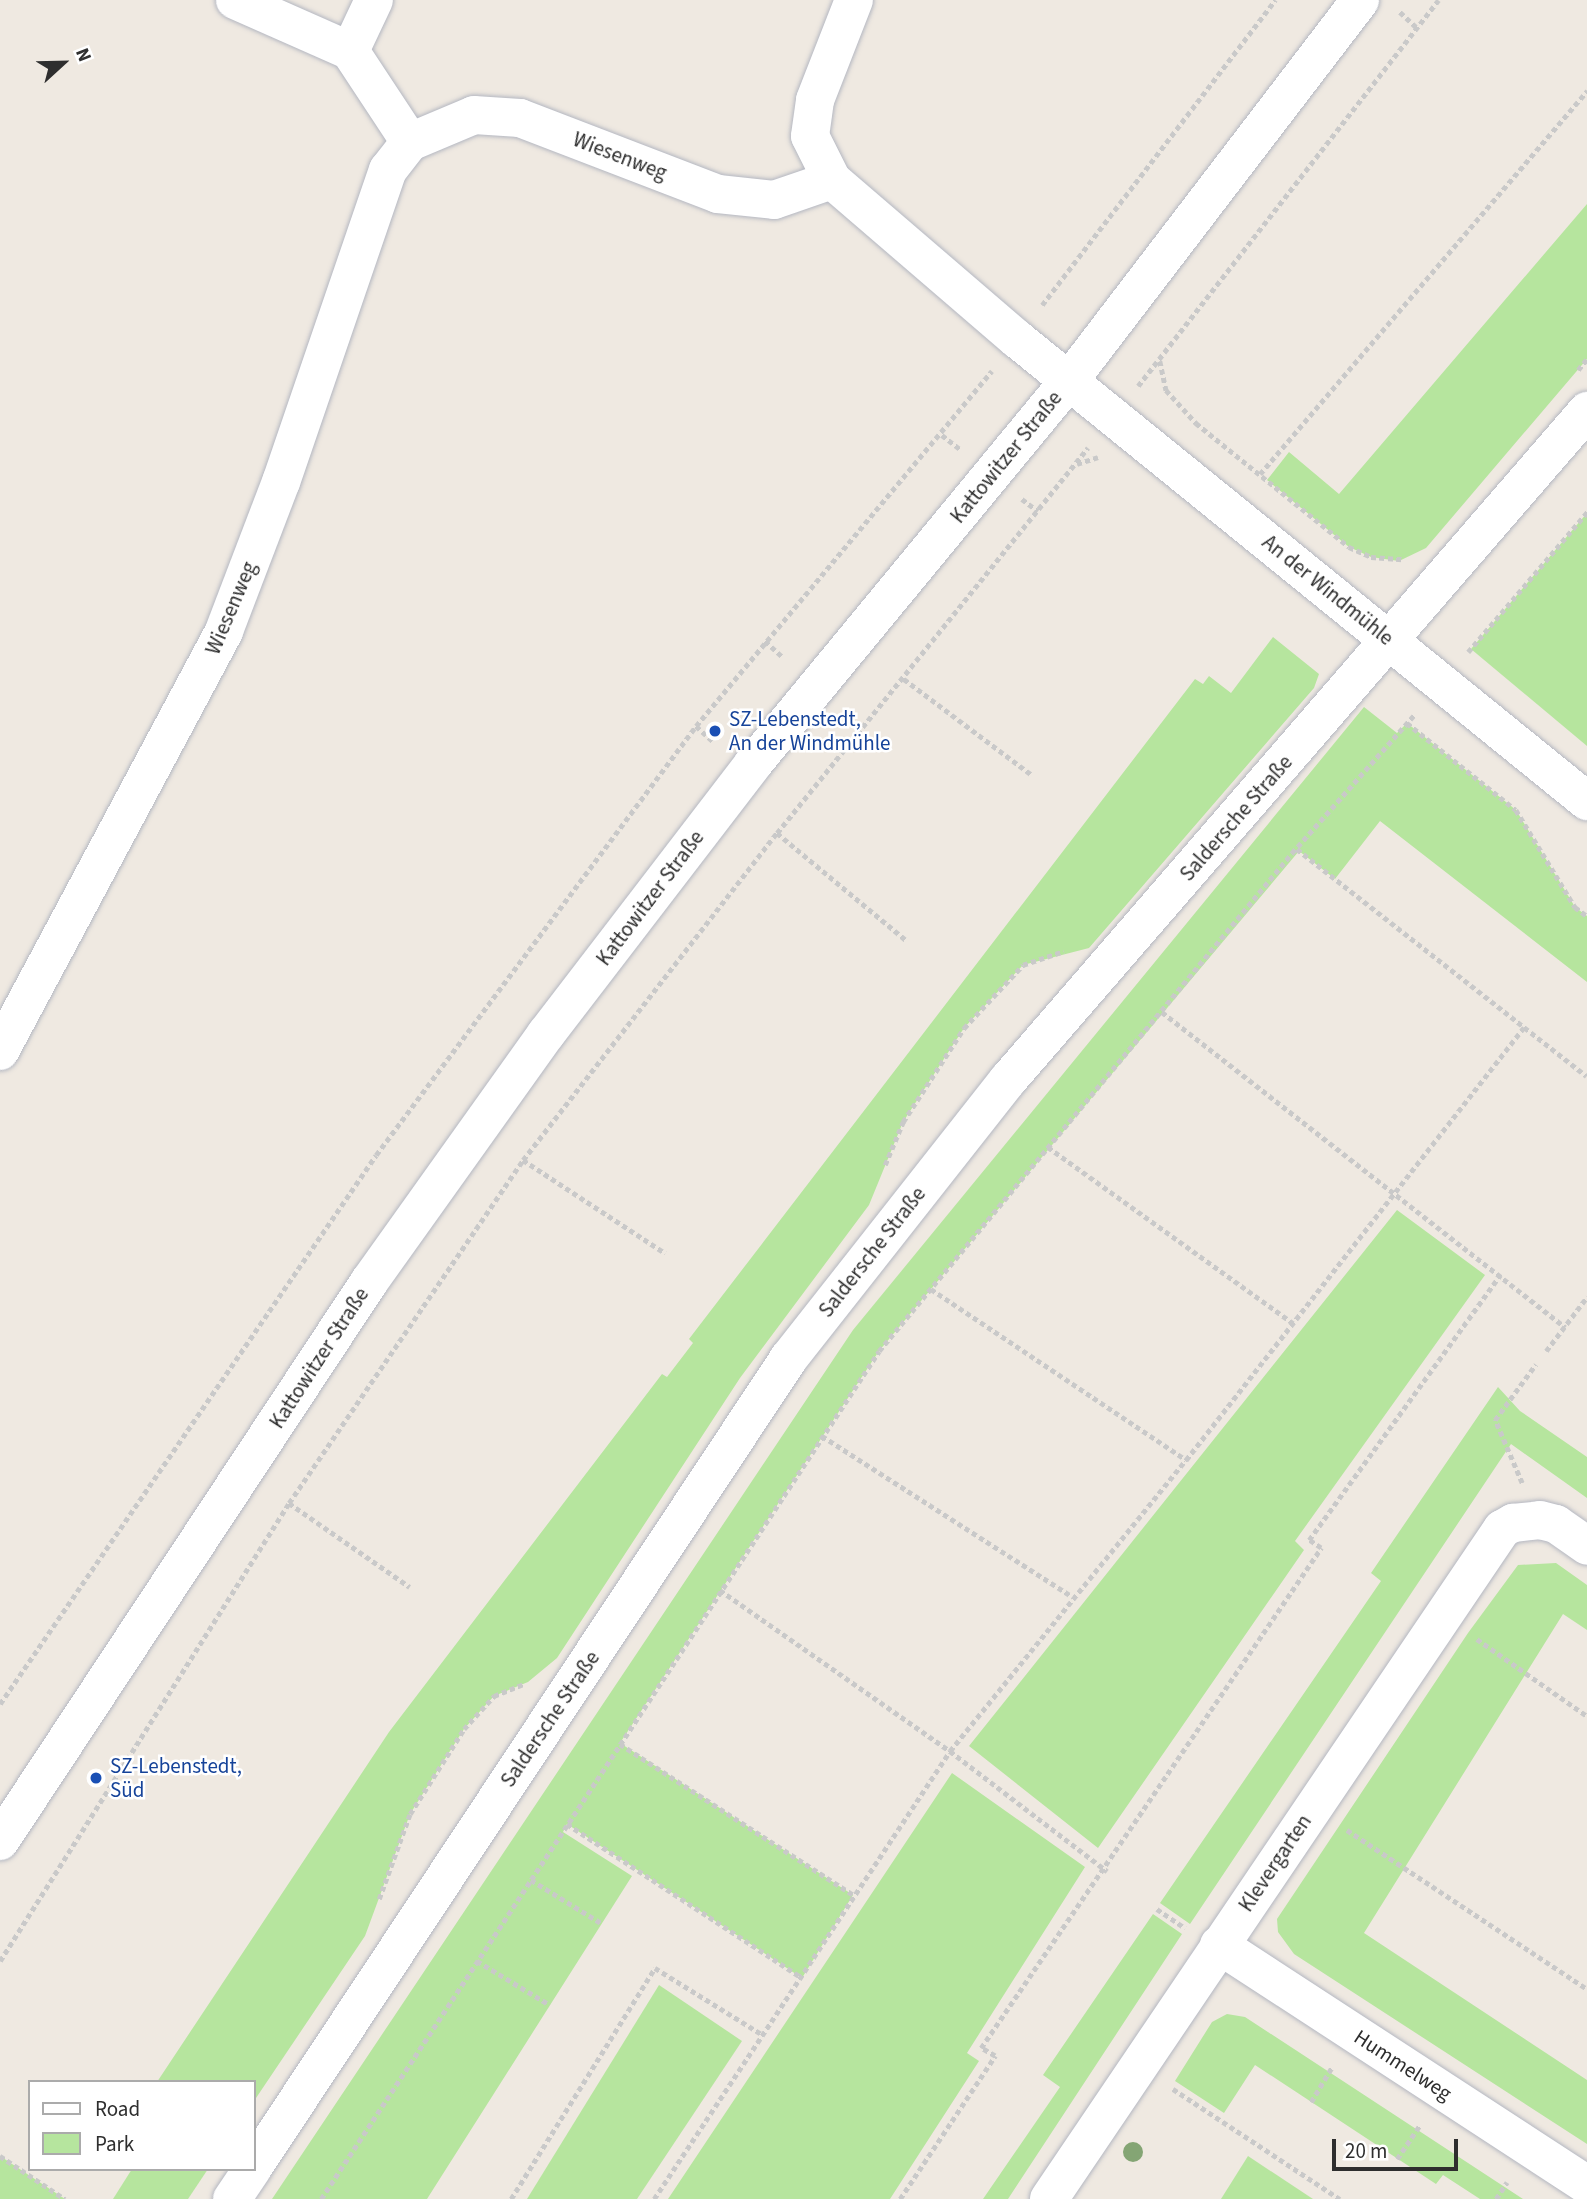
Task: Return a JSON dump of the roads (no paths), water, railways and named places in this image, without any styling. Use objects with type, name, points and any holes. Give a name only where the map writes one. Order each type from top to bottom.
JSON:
[{"type":"street","points":[[235,0],[350,51],[410,142]]},
{"type":"street","points":[[350,51],[374,0]]},
{"type":"street","points":[[854,0],[815,100],[810,136],[832,180],[1069,381]]},
{"type":"street","name":"Kattowitzer Straße","points":[[0,1841],[369,1282],[539,1045],[753,764],[1069,381],[1360,0]]},
{"type":"street","name":"Wiesenweg","points":[[0,1051],[224,631],[282,482],[388,170],[410,142],[474,115],[520,118],[718,194],[774,200],[832,180]]},
{"type":"street","name":"An der Windmühle","points":[[1069,381],[1587,801]]},
{"type":"street","name":"Saldersche Straße","points":[[256,2163],[789,1358],[1008,1080],[1391,641],[1587,411]]},
{"type":"street","name":"Klevergarten","points":[[1049,2199],[1206,1939],[1502,1529],[1513,1523],[1541,1520],[1556,1524],[1587,1546]]},
{"type":"street","name":"Hummelweg","points":[[1206,1939],[1587,2185]]},
{"type":"street","name":"Saldersche Straße","points":[[232,2199],[251,2171]]},
{"type":"place","name":"SZ-Lebenstedt, An der Windmühle","points":[[715,731]]},
{"type":"place","name":"SZ-Lebenstedt, Süd","points":[[96,1778]]}]
